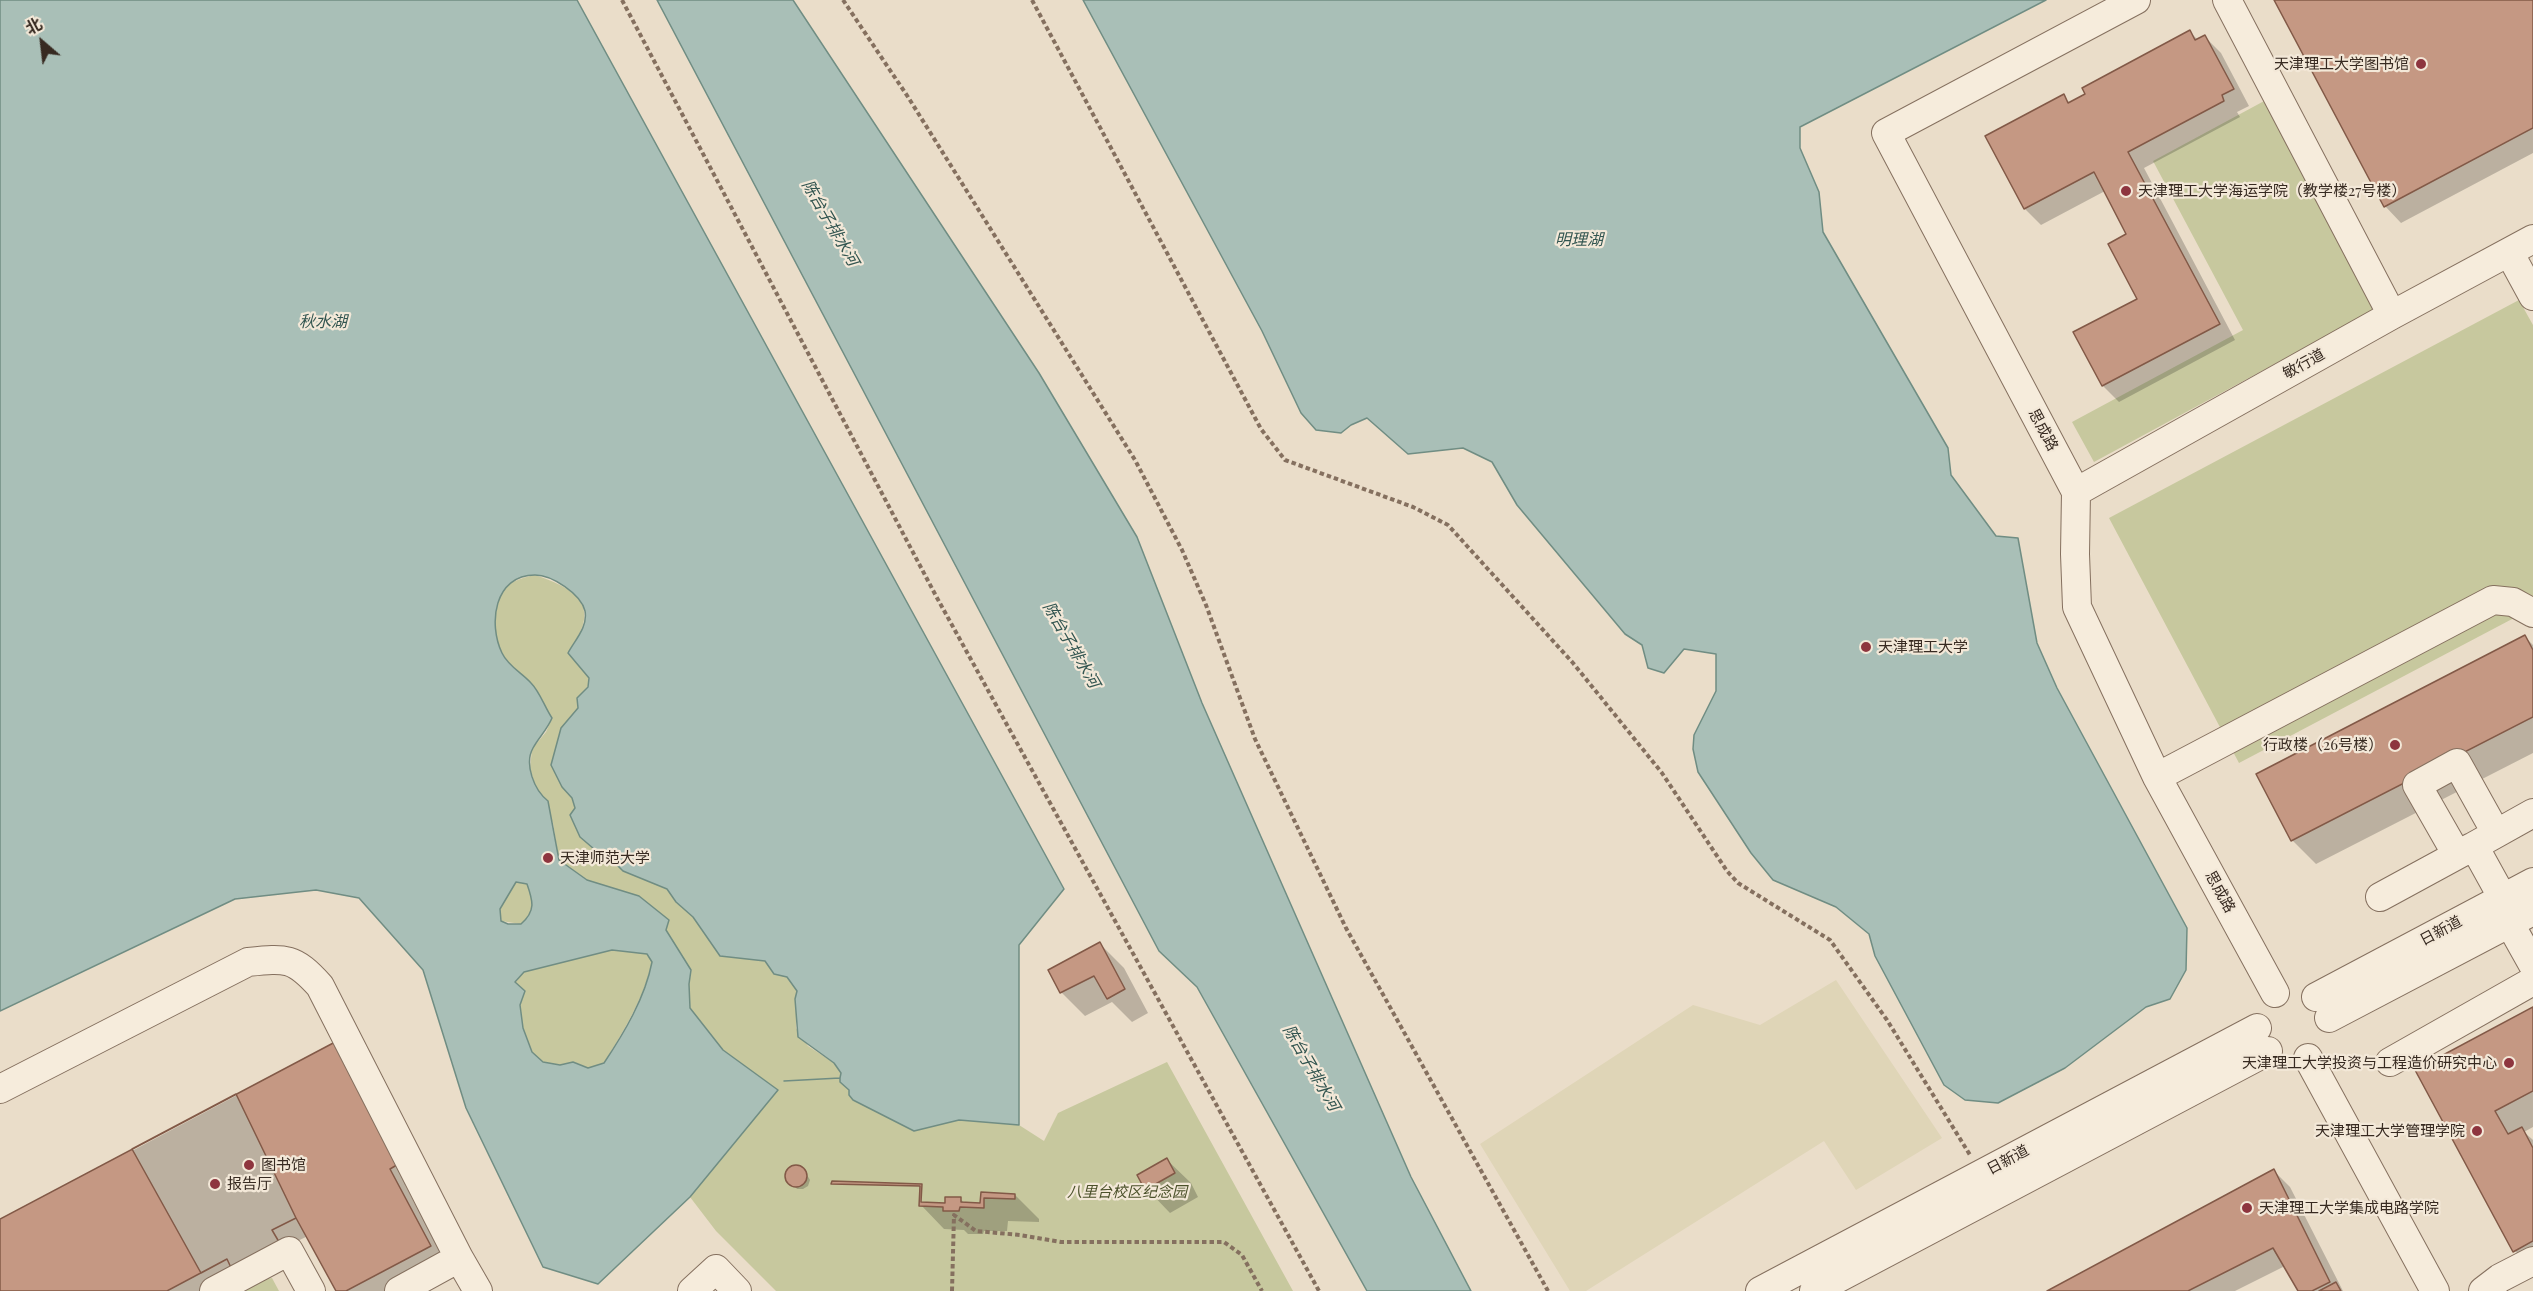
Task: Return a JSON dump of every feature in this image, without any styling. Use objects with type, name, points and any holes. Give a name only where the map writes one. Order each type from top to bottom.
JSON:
[{"type":"street","name":"思成路","points":[[2136,0],[1886,133],[2076,492],[2077,607],[2157,777],[2276,993]]},
{"type":"street","points":[[2227,0],[2392,315]]},
{"type":"street","name":"敏行道","points":[[2076,492],[2521,245]]},
{"type":"street","points":[[2521,245],[2533,296]]},
{"type":"street","points":[[2157,777],[2493,600],[2513,602],[2533,613]]},
{"type":"street","points":[[2380,897],[2533,813]]},
{"type":"street","points":[[2476,845],[2515,913],[2533,965]]},
{"type":"street","name":"日新道","points":[[2323,1007],[2515,913],[2533,882]]},
{"type":"street","points":[[0,1089],[248,962],[277,959],[302,967],[320,986],[478,1291]]},
{"type":"street","points":[[2390,1062],[2533,981]]},
{"type":"street","points":[[2293,988],[2306,990],[2323,1007],[2329,1031],[2325,1043],[2308,1058],[2297,1061],[2285,1060],[2263,1040],[2257,1017],[2262,1006],[2276,993],[2293,988]]},
{"type":"street","name":"日新道","points":[[1760,1291],[1982,1173],[2263,1040]]},
{"type":"street","name":"日新道","points":[[1814,1291],[2263,1040]]},
{"type":"street","points":[[2308,1058],[2434,1291]]},
{"type":"street","points":[[214,1291],[289,1251],[311,1291]]},
{"type":"street","points":[[399,1291],[459,1258]]},
{"type":"street","points":[[2497,1287],[2533,1261]]},
{"type":"street","points":[[692,1291],[716,1269],[737,1291]]},
{"type":"path","points":[[622,0],[936,596],[1319,1291]]},
{"type":"path","points":[[843,0],[908,97],[1135,460],[1182,550],[1206,605],[1255,739],[1346,928],[1548,1291]]},
{"type":"path","points":[[1032,0],[1262,429],[1285,460],[1413,507],[1448,525],[1573,663],[1662,773],[1727,871],[1738,883],[1830,940],[1887,1020],[1982,1173]]},
{"type":"path","points":[[952,1291],[954,1215],[976,1231],[1061,1242],[1224,1242],[1242,1255],[1262,1291]]},
{"type":"shaded area","points":[[1836,980],[1942,1138],[1856,1190],[1824,1141],[1586,1291],[1570,1291],[1480,1144],[1693,1005],[1760,1025]]},
{"type":"green space","points":[[2266,100],[2378,308],[2094,462],[2072,422],[2243,330],[2153,161]]},
{"type":"green space","points":[[2519,300],[2533,325],[2533,608],[2239,763],[2109,518]]},
{"type":"green space","name":"八里台校区纪念园","points":[[535,575],[570,591],[583,607],[582,629],[574,643],[589,678],[588,686],[577,698],[578,708],[561,728],[551,765],[562,787],[572,798],[575,808],[571,816],[580,837],[594,849],[610,858],[623,871],[667,889],[676,902],[693,917],[720,956],[766,961],[774,974],[787,977],[797,991],[796,1028],[808,1046],[834,1063],[841,1073],[840,1082],[914,1131],[959,1120],[1019,1125],[1044,1141],[1058,1113],[1167,1062],[1293,1291],[776,1291],[716,1231],[690,1197],[778,1090],[723,1050],[690,1008],[691,970],[666,930],[639,896],[587,880],[559,860],[553,823],[538,793],[530,769],[532,749],[546,732],[552,718],[504,656],[497,640],[494,621],[497,602],[506,587],[512,582]]},
{"type":"green space","points":[[515,882],[527,884],[532,901],[529,915],[521,924],[501,921],[500,909]]},
{"type":"green space","points":[[612,950],[647,954],[652,962],[638,1002],[604,1063],[588,1068],[574,1062],[561,1065],[543,1062],[531,1052],[523,1028],[520,1005],[525,991],[515,983],[524,972]]},
{"type":"green space","points":[[272,1278],[279,1291],[241,1291],[264,1279]]},
{"type":"water","name":"秋水湖","points":[[0,0],[577,0],[1064,889],[1019,945],[1019,1125],[959,1120],[914,1131],[853,1100],[849,1095],[849,1090],[840,1082],[841,1073],[834,1063],[798,1037],[795,999],[797,991],[787,977],[774,974],[765,961],[720,956],[693,917],[676,902],[667,889],[623,871],[610,858],[594,849],[580,837],[570,815],[575,808],[572,798],[562,787],[551,765],[561,728],[578,708],[577,698],[588,687],[589,678],[568,653],[583,628],[585,611],[572,592],[549,578],[535,575],[521,577],[503,592],[495,616],[495,629],[505,658],[534,687],[552,718],[530,754],[530,769],[538,790],[548,801],[559,860],[587,880],[639,896],[669,920],[666,930],[691,970],[690,1008],[723,1050],[778,1090],[690,1197],[598,1284],[543,1267],[466,1108],[423,970],[359,898],[316,890],[235,899],[0,1011]],"holes":[[[516,882],[527,884],[532,906],[529,915],[521,924],[508,924],[501,921],[500,909]],[[612,950],[647,954],[652,962],[639,1002],[619,1040],[604,1063],[588,1068],[573,1062],[560,1065],[543,1062],[532,1052],[523,1028],[520,1005],[525,991],[515,982],[524,972]]]},
{"type":"water","name":"陈台子排水河","points":[[657,0],[793,0],[1039,373],[1137,537],[1202,703],[1411,1177],[1471,1291],[1367,1291],[1197,987],[1159,951]]},
{"type":"water","name":"明理湖","points":[[1083,0],[2046,0],[1800,127],[1800,148],[1819,192],[1823,232],[1948,448],[1951,475],[1996,536],[2018,538],[2037,643],[2057,688],[2187,928],[2186,970],[2170,999],[2146,1007],[2065,1068],[1998,1103],[1965,1100],[1944,1085],[1875,956],[1869,934],[1836,907],[1773,880],[1751,853],[1698,772],[1693,749],[1694,735],[1716,691],[1716,654],[1684,649],[1664,673],[1648,668],[1642,645],[1625,634],[1517,505],[1492,462],[1463,448],[1408,454],[1367,418],[1351,425],[1341,433],[1316,430],[1301,413],[1262,331]]},
{"type":"building","name":"天津理工大学图书馆","points":[[2274,0],[2533,0],[2533,128],[2384,207]]},
{"type":"building","name":"天津理工大学海运学院（教学楼27号楼）","points":[[2190,30],[2195,40],[2205,35],[2234,89],[2222,95],[2224,101],[2128,152],[2220,324],[2102,386],[2073,332],[2137,299],[2108,244],[2126,234],[2094,172],[2024,209],[1985,136],[2064,94],[2068,103],[2085,94],[2082,88]]},
{"type":"building","name":"行政楼（26号楼）","points":[[2525,635],[2533,650],[2533,717],[2291,841],[2256,774]]},
{"type":"building","points":[[1100,942],[1125,989],[1107,999],[1094,976],[1060,993],[1048,970]]},
{"type":"building","name":"天津理工大学管理学院","points":[[2533,1007],[2533,1091],[2495,1111],[2508,1134],[2522,1127],[2533,1148],[2533,1241],[2513,1252],[2415,1070]]},
{"type":"building","name":"图书馆","points":[[337,1041],[402,1162],[390,1169],[431,1246],[346,1291],[336,1291],[296,1218],[272,1230],[282,1247],[233,1272],[227,1259],[167,1291],[0,1291],[0,1219]]},
{"type":"building","name":"报告厅","points":[[236,1094],[296,1218],[272,1230],[282,1247],[233,1272],[227,1259],[201,1273],[132,1149]]},
{"type":"building","points":[[1167,1158],[1175,1173],[1145,1190],[1137,1175]]},
{"type":"building","points":[[796,1165],[804,1168],[807,1176],[804,1184],[796,1187],[788,1184],[785,1176],[788,1168]]},
{"type":"building","name":"天津理工大学集成电路学院","points":[[2274,1169],[2330,1282],[2312,1291],[2298,1291],[2273,1248],[2188,1291],[2047,1291]]},
{"type":"building","points":[[832,1181],[922,1184],[921,1202],[945,1203],[945,1197],[961,1197],[961,1202],[980,1203],[981,1192],[1015,1194],[1015,1199],[984,1198],[984,1208],[960,1207],[959,1211],[943,1211],[943,1207],[919,1206],[920,1186],[831,1184]]},
{"type":"building","points":[[2336,1282],[2341,1291],[2319,1291]]},
{"type":"place","name":"天津理工大学图书馆","points":[[2421,64]]},
{"type":"place","name":"天津理工大学海运学院（教学楼27号楼）","points":[[2126,191]]},
{"type":"place","name":"天津理工大学","points":[[1866,647]]},
{"type":"place","name":"行政楼（26号楼）","points":[[2395,745]]},
{"type":"place","name":"天津师范大学","points":[[548,858]]},
{"type":"place","name":"天津理工大学投资与工程造价研究中心","points":[[2509,1063]]},
{"type":"place","name":"天津理工大学管理学院","points":[[2477,1131]]},
{"type":"place","name":"图书馆","points":[[249,1165]]},
{"type":"place","name":"报告厅","points":[[215,1184]]},
{"type":"place","name":"天津理工大学集成电路学院","points":[[2247,1208]]}]
